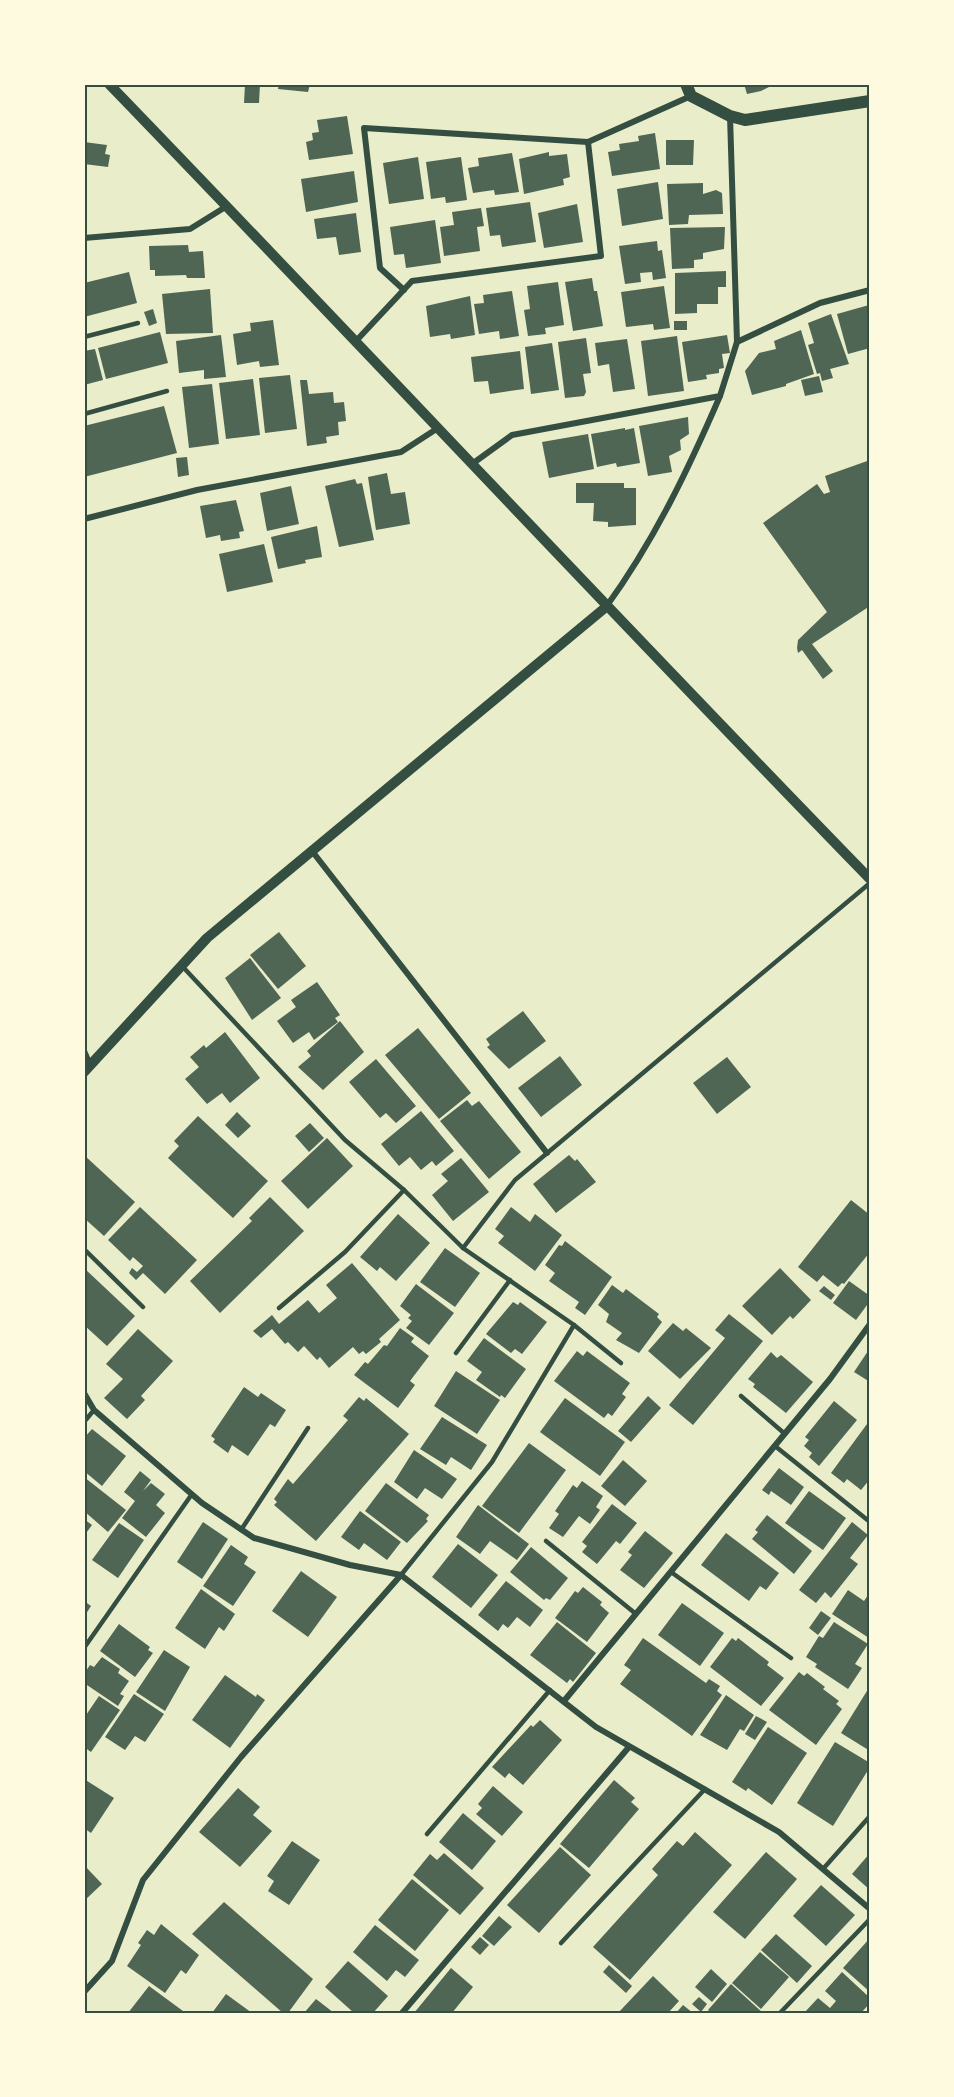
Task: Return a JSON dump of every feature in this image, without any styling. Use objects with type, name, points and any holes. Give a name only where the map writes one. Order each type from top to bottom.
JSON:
[{"type":"main road","points":[[688,90],[730,116],[745,120],[870,101]]},
{"type":"street","points":[[109,84],[356,341],[606,608],[870,881]]},
{"type":"street","points":[[404,290],[380,268],[364,128],[588,142],[688,90]]},
{"type":"street","points":[[87,1069],[207,938],[606,608],[629,576],[682,483],[720,396],[737,342],[730,116]]},
{"type":"street","points":[[356,341],[412,281],[602,256],[588,142]]},
{"type":"street","points":[[84,238],[190,229],[227,206]]},
{"type":"street","points":[[737,342],[820,303],[870,290]]},
{"type":"street","points":[[472,464],[512,435],[720,396]]},
{"type":"street","points":[[84,519],[197,490],[400,452],[438,428]]},
{"type":"street","points":[[312,851],[547,1153]]},
{"type":"street","points":[[84,1051],[87,1069]]},
{"type":"street","points":[[564,1701],[785,1434],[870,1324]]},
{"type":"street","points":[[84,1393],[94,1410],[192,1494],[241,1530],[254,1538],[350,1566],[401,1575],[596,1727],[779,1832],[870,1909]]},
{"type":"street","points":[[84,1992],[112,1960],[142,1880],[241,1757],[401,1575]]},
{"type":"street","points":[[402,2013],[629,1747]]},
{"type":"lane","points":[[84,338],[138,322]]},
{"type":"lane","points":[[84,414],[167,391]]},
{"type":"lane","points":[[463,1248],[515,1180],[870,881]]},
{"type":"lane","points":[[182,966],[345,1140],[404,1190],[463,1248],[574,1325],[621,1363]]},
{"type":"lane","points":[[279,1308],[345,1251],[404,1190]]},
{"type":"lane","points":[[84,1249],[143,1307]]},
{"type":"lane","points":[[456,1353],[510,1280]]},
{"type":"lane","points":[[401,1575],[492,1462],[574,1325]]},
{"type":"lane","points":[[741,1396],[785,1434]]},
{"type":"lane","points":[[84,1422],[94,1410]]},
{"type":"lane","points":[[241,1530],[308,1428]]},
{"type":"lane","points":[[775,1446],[870,1522]]},
{"type":"lane","points":[[84,1648],[192,1494]]},
{"type":"lane","points":[[546,1541],[636,1614]]},
{"type":"lane","points":[[671,1572],[791,1658]]},
{"type":"lane","points":[[427,1834],[550,1690]]},
{"type":"lane","points":[[561,1943],[705,1789]]},
{"type":"lane","points":[[823,1869],[870,1816]]},
{"type":"lane","points":[[780,2013],[870,1919]]},
{"type":"building","points":[[245,84],[260,84],[259,103],[244,103]]},
{"type":"building","points":[[279,84],[310,84],[308,92],[278,89]]},
{"type":"building","points":[[744,84],[775,84],[761,91],[747,94]]},
{"type":"building","points":[[347,116],[353,154],[309,160],[306,142],[313,140],[312,133],[319,132],[317,120]]},
{"type":"building","points":[[655,133],[660,169],[612,176],[608,152],[620,150],[619,144],[639,141],[638,136]]},
{"type":"building","points":[[666,140],[694,140],[693,165],[666,165]]},
{"type":"building","points":[[84,142],[107,145],[105,154],[110,155],[108,167],[84,164]]},
{"type":"building","points":[[549,152],[549,156],[567,154],[570,177],[563,179],[564,185],[524,194],[519,159]]},
{"type":"building","points":[[512,153],[519,192],[495,195],[494,190],[473,193],[468,168],[479,166],[478,158]]},
{"type":"building","points":[[418,157],[424,199],[389,204],[383,163]]},
{"type":"building","points":[[461,157],[467,200],[446,203],[445,197],[431,199],[426,162]]},
{"type":"building","points":[[354,171],[358,202],[306,212],[301,179]]},
{"type":"building","points":[[658,182],[663,219],[622,226],[617,189]]},
{"type":"building","points":[[703,183],[703,194],[716,190],[722,193],[723,214],[689,215],[688,224],[669,225],[667,184]]},
{"type":"building","points":[[530,202],[536,242],[502,247],[500,235],[490,236],[486,208]]},
{"type":"building","points":[[577,204],[583,242],[544,248],[538,213]]},
{"type":"building","points":[[481,208],[484,226],[477,227],[480,251],[444,256],[440,227],[454,225],[452,212]]},
{"type":"building","points":[[356,213],[361,252],[339,255],[336,237],[317,239],[314,219]]},
{"type":"building","points":[[435,220],[441,263],[406,268],[404,254],[394,255],[390,227]]},
{"type":"building","points":[[725,227],[724,249],[703,253],[703,259],[694,260],[694,268],[672,269],[670,228]]},
{"type":"building","points":[[657,241],[658,251],[662,250],[666,278],[653,280],[652,272],[640,273],[641,282],[625,284],[619,246]]},
{"type":"building","points":[[188,245],[189,252],[203,251],[205,278],[187,278],[186,275],[155,276],[155,270],[150,270],[149,246]]},
{"type":"building","points":[[726,271],[726,287],[718,287],[718,304],[697,304],[697,313],[675,314],[675,273]]},
{"type":"building","points":[[129,272],[137,303],[84,317],[84,283]]},
{"type":"building","points":[[592,278],[594,291],[597,291],[603,326],[573,331],[565,282]]},
{"type":"building","points":[[558,282],[564,325],[545,328],[546,334],[528,336],[524,310],[530,309],[527,286]]},
{"type":"building","points":[[664,286],[670,328],[654,330],[653,324],[626,327],[621,292]]},
{"type":"building","points":[[210,289],[213,333],[166,334],[162,294]]},
{"type":"building","points":[[512,291],[519,336],[500,339],[499,331],[479,334],[474,304],[484,303],[483,295]]},
{"type":"building","points":[[470,296],[475,335],[451,339],[450,334],[430,337],[426,306]]},
{"type":"building","points":[[869,305],[870,348],[848,354],[837,314]]},
{"type":"building","points":[[153,309],[157,323],[149,326],[144,312]]},
{"type":"building","points":[[831,314],[849,364],[830,369],[833,378],[822,381],[820,373],[817,374],[808,345],[814,343],[808,323]]},
{"type":"building","points":[[273,320],[279,365],[260,367],[259,361],[237,365],[233,334],[251,331],[250,323]]},
{"type":"building","points":[[674,321],[687,321],[687,330],[674,330]]},
{"type":"building","points":[[801,330],[814,374],[786,384],[786,386],[752,395],[745,371],[759,353],[776,349],[774,341]]},
{"type":"building","points":[[160,332],[168,363],[106,379],[98,348]]},
{"type":"building","points":[[221,335],[226,377],[204,379],[204,370],[179,373],[176,341]]},
{"type":"building","points":[[727,335],[730,353],[722,354],[724,368],[719,369],[719,373],[706,375],[707,379],[688,382],[682,342]]},
{"type":"building","points":[[677,336],[684,391],[648,396],[641,341]]},
{"type":"building","points":[[586,338],[591,373],[583,374],[586,392],[584,396],[565,398],[558,342]]},
{"type":"building","points":[[627,339],[635,389],[613,392],[609,364],[598,366],[595,343]]},
{"type":"building","points":[[552,343],[559,390],[531,394],[525,347]]},
{"type":"building","points":[[95,349],[103,380],[84,385],[84,351]]},
{"type":"building","points":[[520,351],[524,389],[490,394],[488,381],[474,382],[471,357]]},
{"type":"building","points":[[290,375],[297,429],[265,433],[259,378]]},
{"type":"building","points":[[819,376],[823,392],[805,396],[801,380]]},
{"type":"building","points":[[253,379],[260,435],[226,439],[219,383]]},
{"type":"building","points":[[300,380],[307,380],[309,394],[333,392],[334,403],[344,402],[346,421],[338,422],[339,435],[326,437],[327,443],[307,446]]},
{"type":"building","points":[[212,384],[219,444],[189,448],[182,387]]},
{"type":"building","points":[[164,406],[177,453],[84,477],[84,426]]},
{"type":"building","points":[[688,417],[689,434],[680,440],[681,450],[669,456],[672,472],[648,476],[639,426]]},
{"type":"building","points":[[625,428],[625,430],[634,428],[640,463],[617,467],[616,463],[597,467],[591,434]]},
{"type":"building","points":[[588,434],[594,469],[549,478],[542,442]]},
{"type":"building","points":[[187,457],[189,475],[178,477],[176,458]]},
{"type":"building","points":[[870,460],[870,606],[812,644],[833,671],[823,679],[802,650],[798,653],[797,648],[798,640],[827,612],[763,523],[817,484],[824,494],[830,492],[825,476]]},
{"type":"building","points":[[387,473],[391,494],[405,492],[410,524],[376,530],[368,477]]},
{"type":"building","points":[[355,479],[357,484],[362,483],[374,540],[339,547],[325,486]]},
{"type":"building","points":[[576,483],[624,483],[624,488],[636,488],[636,525],[608,527],[608,522],[593,521],[594,503],[576,503]]},
{"type":"building","points":[[291,486],[299,524],[267,531],[260,493]]},
{"type":"building","points":[[236,500],[244,531],[239,532],[240,538],[221,541],[220,535],[206,538],[200,506]]},
{"type":"building","points":[[317,526],[322,557],[278,569],[271,537]]},
{"type":"building","points":[[264,544],[273,582],[227,592],[219,554]]},
{"type":"building","points":[[279,932],[306,966],[278,989],[250,955]]},
{"type":"building","points":[[250,958],[281,998],[252,1020],[225,978]]},
{"type":"building","points":[[317,982],[340,1015],[335,1018],[338,1022],[314,1040],[309,1032],[293,1043],[277,1021],[296,1007],[291,1000]]},
{"type":"building","points":[[523,1011],[546,1041],[509,1069],[487,1047],[490,1045],[486,1039]]},
{"type":"building","points":[[340,1021],[364,1052],[323,1090],[298,1067],[311,1056],[307,1051]]},
{"type":"building","points":[[418,1028],[471,1093],[439,1119],[385,1055]]},
{"type":"building","points":[[225,1032],[260,1078],[230,1103],[222,1093],[207,1104],[185,1079],[199,1067],[190,1057],[204,1045],[206,1048]]},
{"type":"building","points":[[560,1056],[582,1085],[541,1117],[518,1088]]},
{"type":"building","points":[[727,1057],[751,1087],[717,1114],[693,1083]]},
{"type":"building","points":[[376,1059],[416,1106],[396,1123],[386,1113],[380,1118],[349,1082]]},
{"type":"building","points":[[467,1100],[472,1106],[479,1101],[521,1152],[489,1179],[440,1121]]},
{"type":"building","points":[[421,1111],[454,1151],[436,1166],[432,1161],[421,1170],[410,1157],[399,1166],[381,1144]]},
{"type":"building","points":[[237,1112],[251,1126],[238,1138],[225,1125]]},
{"type":"building","points":[[198,1116],[268,1181],[233,1218],[168,1158],[179,1146],[174,1141]]},
{"type":"building","points":[[310,1123],[324,1138],[309,1152],[295,1136]]},
{"type":"building","points":[[327,1138],[353,1166],[308,1209],[281,1181]]},
{"type":"building","points":[[84,1155],[135,1202],[104,1236],[84,1218]]},
{"type":"building","points":[[569,1155],[575,1161],[577,1159],[596,1182],[556,1213],[533,1184]]},
{"type":"building","points":[[461,1158],[489,1192],[453,1221],[432,1195],[448,1181],[441,1174]]},
{"type":"building","points":[[270,1197],[304,1231],[220,1313],[190,1281],[252,1221],[249,1218]]},
{"type":"building","points":[[851,1200],[870,1215],[870,1252],[844,1284],[838,1287],[823,1275],[817,1282],[798,1267]]},
{"type":"building","points":[[140,1207],[197,1260],[165,1294],[143,1273],[136,1280],[129,1273],[132,1268],[137,1272],[143,1266],[133,1257],[130,1261],[108,1240]]},
{"type":"building","points":[[511,1207],[530,1222],[535,1214],[562,1235],[535,1271],[498,1243],[504,1236],[495,1229]]},
{"type":"building","points":[[398,1214],[430,1243],[396,1281],[380,1267],[377,1271],[360,1257]]},
{"type":"building","points":[[565,1241],[612,1277],[585,1315],[575,1308],[579,1302],[549,1281],[555,1273],[545,1265],[559,1245],[562,1246]]},
{"type":"building","points":[[445,1248],[480,1273],[455,1307],[420,1282]]},
{"type":"building","points":[[352,1263],[400,1320],[379,1339],[381,1342],[366,1354],[363,1351],[359,1354],[353,1347],[329,1368],[320,1357],[317,1360],[304,1346],[298,1352],[288,1342],[285,1344],[272,1329],[261,1338],[253,1331],[272,1315],[279,1324],[308,1300],[319,1313],[337,1298],[326,1285]]},
{"type":"building","points":[[84,1268],[135,1316],[107,1346],[84,1325]]},
{"type":"building","points":[[780,1268],[811,1300],[793,1319],[790,1316],[772,1335],[742,1306]]},
{"type":"building","points":[[849,1281],[870,1296],[870,1301],[856,1320],[833,1303]]},
{"type":"building","points":[[416,1284],[454,1313],[429,1345],[406,1328],[412,1321],[408,1318],[411,1315],[400,1306]]},
{"type":"building","points":[[612,1285],[623,1293],[626,1289],[659,1314],[657,1317],[662,1322],[639,1353],[616,1340],[622,1333],[606,1322],[609,1314],[598,1305]]},
{"type":"building","points":[[824,1286],[835,1295],[831,1300],[819,1291]]},
{"type":"building","points":[[513,1302],[518,1305],[520,1302],[547,1322],[522,1354],[515,1349],[511,1353],[486,1334]]},
{"type":"building","points":[[729,1314],[763,1341],[693,1425],[669,1405],[725,1338],[715,1330]]},
{"type":"building","points":[[673,1323],[683,1331],[686,1328],[711,1348],[680,1379],[648,1351]]},
{"type":"building","points":[[400,1328],[414,1338],[411,1342],[429,1356],[410,1381],[415,1385],[398,1408],[354,1375],[365,1362],[368,1364],[384,1345],[387,1346]]},
{"type":"building","points":[[138,1329],[173,1361],[141,1396],[145,1400],[127,1419],[104,1398],[123,1379],[106,1364]]},
{"type":"building","points":[[484,1338],[526,1369],[505,1398],[476,1380],[482,1372],[467,1361]]},
{"type":"building","points":[[870,1348],[870,1382],[854,1372]]},
{"type":"building","points":[[577,1351],[583,1356],[587,1351],[630,1383],[622,1394],[626,1397],[612,1416],[608,1413],[604,1418],[554,1381]]},
{"type":"building","points":[[771,1352],[777,1358],[781,1355],[813,1382],[786,1413],[753,1387],[755,1384],[748,1379]]},
{"type":"building","points":[[456,1371],[500,1400],[477,1434],[434,1406]]},
{"type":"building","points":[[244,1387],[258,1397],[261,1393],[286,1410],[275,1427],[270,1424],[248,1456],[232,1445],[228,1453],[213,1442],[215,1439],[211,1436]]},
{"type":"building","points":[[648,1396],[661,1408],[631,1442],[618,1431]]},
{"type":"building","points":[[359,1397],[364,1401],[366,1398],[409,1434],[316,1541],[274,1505],[277,1502],[274,1499],[288,1479],[293,1484],[348,1420],[343,1416]]},
{"type":"building","points":[[565,1398],[625,1442],[600,1476],[540,1432]]},
{"type":"building","points":[[834,1401],[857,1420],[819,1466],[809,1457],[812,1453],[804,1446],[809,1440],[805,1437]]},
{"type":"building","points":[[442,1417],[487,1445],[471,1470],[451,1457],[446,1465],[420,1449]]},
{"type":"building","points":[[867,1424],[870,1426],[870,1479],[861,1490],[847,1479],[844,1483],[831,1473]]},
{"type":"building","points":[[92,1429],[126,1456],[102,1486],[84,1471],[84,1438]]},
{"type":"building","points":[[529,1443],[566,1470],[519,1533],[482,1506]]},
{"type":"building","points":[[414,1450],[457,1479],[442,1499],[425,1488],[417,1499],[394,1482]]},
{"type":"building","points":[[623,1460],[647,1481],[625,1506],[601,1486]]},
{"type":"building","points":[[779,1468],[804,1487],[791,1505],[771,1491],[769,1495],[762,1490]]},
{"type":"building","points":[[140,1471],[151,1480],[143,1491],[151,1483],[165,1494],[156,1505],[165,1513],[146,1537],[122,1518],[135,1501],[124,1492]]},
{"type":"building","points":[[84,1477],[126,1510],[108,1532],[84,1511]]},
{"type":"building","points":[[582,1481],[603,1496],[596,1507],[600,1510],[590,1524],[579,1516],[563,1537],[549,1528],[559,1514],[555,1511],[573,1485],[577,1488]]},
{"type":"building","points":[[386,1483],[429,1515],[426,1519],[428,1521],[407,1543],[365,1511]]},
{"type":"building","points":[[809,1491],[846,1518],[823,1550],[785,1523]]},
{"type":"building","points":[[612,1504],[637,1523],[620,1544],[616,1541],[597,1564],[582,1552],[587,1546],[582,1542]]},
{"type":"building","points":[[478,1505],[529,1544],[517,1560],[490,1541],[480,1554],[456,1537]]},
{"type":"building","points":[[360,1511],[401,1542],[387,1560],[364,1543],[359,1550],[341,1537]]},
{"type":"building","points":[[767,1515],[812,1551],[794,1574],[752,1539],[758,1532],[755,1530]]},
{"type":"building","points":[[84,1519],[92,1525],[84,1536]]},
{"type":"building","points":[[203,1522],[228,1539],[202,1579],[177,1562]]},
{"type":"building","points":[[852,1522],[868,1535],[850,1558],[858,1564],[831,1598],[825,1592],[816,1603],[799,1590]]},
{"type":"building","points":[[119,1523],[144,1540],[118,1578],[92,1560]]},
{"type":"building","points":[[645,1531],[673,1553],[644,1588],[620,1570],[632,1555],[628,1552]]},
{"type":"building","points":[[726,1533],[779,1573],[766,1590],[760,1586],[749,1601],[701,1565]]},
{"type":"building","points":[[458,1544],[498,1575],[471,1608],[432,1577]]},
{"type":"building","points":[[231,1545],[248,1557],[244,1564],[256,1572],[233,1606],[203,1586]]},
{"type":"building","points":[[531,1547],[568,1578],[550,1600],[546,1598],[544,1600],[510,1572]]},
{"type":"building","points":[[301,1571],[337,1597],[308,1637],[272,1611]]},
{"type":"building","points":[[506,1581],[543,1610],[530,1627],[517,1617],[508,1628],[503,1624],[498,1631],[478,1615]]},
{"type":"building","points":[[583,1587],[602,1602],[600,1605],[609,1613],[587,1642],[555,1618],[575,1591],[578,1593]]},
{"type":"building","points":[[201,1589],[235,1614],[224,1631],[219,1627],[205,1649],[175,1628]]},
{"type":"building","points":[[848,1590],[864,1601],[868,1595],[870,1596],[869,1638],[832,1614]]},
{"type":"building","points":[[84,1601],[91,1606],[84,1617]]},
{"type":"building","points":[[682,1603],[724,1633],[700,1666],[658,1635]]},
{"type":"building","points":[[821,1611],[831,1618],[818,1635],[809,1628]]},
{"type":"building","points":[[557,1622],[596,1653],[573,1682],[570,1679],[567,1683],[530,1655]]},
{"type":"building","points":[[834,1622],[868,1644],[855,1664],[862,1668],[848,1689],[815,1667],[817,1664],[806,1657],[819,1636],[823,1638]]},
{"type":"building","points":[[119,1624],[150,1647],[148,1650],[153,1653],[135,1677],[100,1651]]},
{"type":"building","points":[[643,1638],[706,1683],[709,1679],[720,1686],[717,1691],[722,1695],[692,1736],[620,1684],[631,1670],[624,1665]]},
{"type":"building","points":[[732,1638],[736,1641],[738,1638],[769,1662],[767,1665],[784,1678],[761,1706],[710,1667]]},
{"type":"building","points":[[164,1650],[190,1667],[165,1711],[136,1692]]},
{"type":"building","points":[[102,1657],[120,1669],[118,1673],[129,1681],[120,1694],[124,1696],[118,1706],[84,1683],[84,1674],[90,1665],[94,1667]]},
{"type":"building","points":[[799,1672],[804,1676],[807,1673],[825,1687],[823,1689],[839,1701],[836,1704],[842,1709],[816,1745],[769,1710]]},
{"type":"building","points":[[225,1675],[256,1697],[257,1694],[265,1700],[230,1748],[192,1720]]},
{"type":"building","points":[[870,1686],[870,1751],[841,1733]]},
{"type":"building","points":[[134,1694],[164,1714],[145,1742],[135,1736],[125,1750],[105,1737]]},
{"type":"building","points":[[726,1695],[754,1715],[744,1731],[740,1729],[727,1750],[700,1735]]},
{"type":"building","points":[[99,1696],[120,1710],[91,1752],[84,1747],[84,1718]]},
{"type":"building","points":[[756,1716],[767,1722],[755,1740],[745,1734]]},
{"type":"building","points":[[540,1720],[562,1740],[523,1785],[509,1773],[505,1778],[492,1767],[531,1725],[533,1727]]},
{"type":"building","points":[[768,1727],[807,1753],[772,1805],[748,1788],[746,1791],[732,1782]]},
{"type":"building","points":[[835,1742],[870,1763],[870,1767],[833,1826],[797,1803]]},
{"type":"building","points":[[84,1779],[114,1798],[91,1833],[84,1828]]},
{"type":"building","points":[[614,1780],[635,1798],[631,1802],[639,1809],[589,1868],[560,1844]]},
{"type":"building","points":[[493,1786],[523,1812],[502,1836],[476,1814],[482,1808],[478,1804]]},
{"type":"building","points":[[238,1788],[260,1807],[253,1815],[272,1831],[240,1867],[199,1832]]},
{"type":"building","points":[[463,1813],[496,1841],[472,1870],[439,1842]]},
{"type":"building","points":[[695,1832],[732,1865],[630,1980],[593,1947],[658,1875],[652,1869],[677,1841],[683,1846]]},
{"type":"building","points":[[292,1841],[320,1860],[289,1905],[268,1891],[274,1881],[267,1876]]},
{"type":"building","points":[[560,1847],[591,1875],[539,1933],[507,1905]]},
{"type":"building","points":[[766,1852],[797,1879],[745,1939],[713,1912]]},
{"type":"building","points":[[444,1853],[484,1888],[460,1915],[413,1875],[430,1854],[437,1860]]},
{"type":"building","points":[[870,1853],[870,1890],[852,1874]]},
{"type":"building","points":[[84,1865],[102,1884],[84,1901]]},
{"type":"building","points":[[412,1879],[449,1910],[415,1951],[378,1920]]},
{"type":"building","points":[[821,1885],[855,1915],[826,1946],[793,1916]]},
{"type":"building","points":[[224,1902],[313,1979],[288,2013],[283,2013],[192,1934]]},
{"type":"building","points":[[499,1916],[512,1927],[494,1946],[482,1936]]},
{"type":"building","points":[[161,1924],[199,1955],[186,1974],[181,1970],[165,1993],[127,1966],[141,1945],[138,1943],[147,1930],[154,1935]]},
{"type":"building","points":[[375,1925],[419,1960],[405,1977],[396,1970],[387,1981],[353,1952]]},
{"type":"building","points":[[776,1934],[812,1966],[797,1983],[761,1950]]},
{"type":"building","points":[[480,1937],[489,1945],[480,1955],[471,1947]]},
{"type":"building","points":[[870,1938],[870,1992],[843,1968]]},
{"type":"building","points":[[760,1952],[789,1977],[761,2009],[732,1983]]},
{"type":"building","points":[[348,1961],[388,1996],[373,2013],[354,2013],[325,1987]]},
{"type":"building","points":[[609,1965],[632,1986],[626,1993],[603,1972]]},
{"type":"building","points":[[451,1968],[473,1987],[452,2013],[414,2013]]},
{"type":"building","points":[[711,1969],[727,1984],[712,2002],[695,1987]]},
{"type":"building","points":[[842,1972],[870,1998],[870,2003],[861,2013],[804,2013],[818,1998],[830,2008],[836,2001],[825,1991]]},
{"type":"building","points":[[653,1976],[679,2001],[668,2013],[618,2013]]},
{"type":"building","points":[[731,1984],[763,2013],[711,2013],[708,2010]]},
{"type":"building","points":[[149,1986],[183,2011],[181,2013],[128,2013]]},
{"type":"building","points":[[226,1994],[252,2013],[212,2013]]},
{"type":"building","points":[[699,1997],[707,2004],[701,2012],[692,2004]]},
{"type":"building","points":[[316,1999],[334,2013],[304,2013]]},
{"type":"building","points":[[683,2005],[693,2013],[676,2013]]}]
